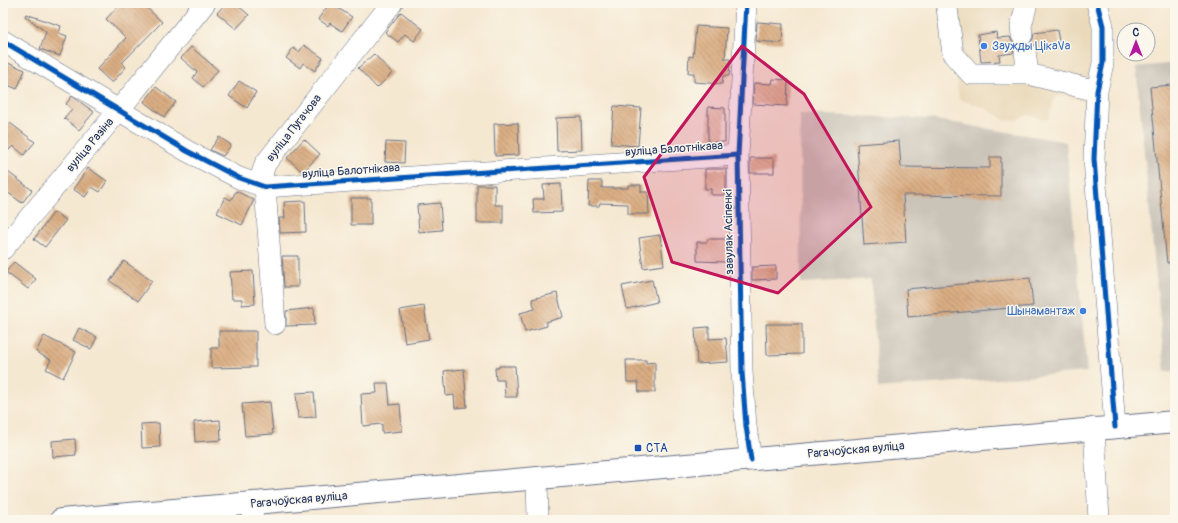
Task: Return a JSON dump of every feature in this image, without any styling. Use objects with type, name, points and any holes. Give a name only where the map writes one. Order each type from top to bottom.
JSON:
[{"type":"main road","name":"Рагачоўская вуліца","points":[[61,520],[252,512],[537,478],[1175,422]]},
{"type":"street","name":"вуліца Разіна","points":[[3,249],[206,3]]},
{"type":"street","name":"вуліца Пугачова","points":[[275,324],[265,187],[262,174],[265,164],[392,3]]},
{"type":"street","name":"завулак Асіпенкі","points":[[746,3],[738,155],[742,372],[750,460]]},
{"type":"street","points":[[948,3],[947,8],[953,54],[971,74],[1028,74],[1096,91]]},
{"type":"street","points":[[1027,3],[1021,26],[1028,74]]},
{"type":"street","points":[[1097,3],[1103,26],[1103,63],[1096,91],[1094,159],[1115,427]]},
{"type":"street","name":"вуліца Балотнікава","points":[[3,41],[187,151],[239,178],[265,187],[738,155]]},
{"type":"street","points":[[1094,428],[1099,520]]},
{"type":"street","points":[[537,478],[538,520]]},
{"type":"highlighted area","points":[[742,46],[804,94],[871,207],[778,293],[672,262],[644,177]]},
{"type":"shaded area","points":[[943,3],[1090,3],[1097,50],[1088,103],[1065,95],[1057,96],[1054,99],[1048,120],[1028,115],[1017,120],[1006,121],[985,108],[959,99]]},
{"type":"shaded area","points":[[1175,63],[1175,371],[1165,372],[1136,67]]},
{"type":"shaded area","points":[[800,114],[931,119],[1066,142],[1087,372],[878,388],[871,279],[801,283]]},
{"type":"building","points":[[121,3],[142,3],[162,22],[122,63],[126,67],[112,83],[97,69],[126,38],[106,19]]},
{"type":"building","points":[[226,3],[235,3],[249,15],[236,29],[217,13]]},
{"type":"building","points":[[330,3],[352,17],[342,31],[330,23],[328,26],[318,19]]},
{"type":"building","points":[[401,12],[423,29],[414,41],[405,34],[398,42],[385,32]]},
{"type":"building","points":[[26,14],[61,26],[59,33],[67,36],[60,56],[40,49],[46,32],[25,16]]},
{"type":"building","points":[[757,22],[783,24],[782,43],[756,41]]},
{"type":"building","points":[[696,26],[727,28],[725,59],[730,59],[729,76],[723,76],[722,84],[694,82],[694,73],[688,73],[689,56],[693,57]]},
{"type":"building","points":[[1057,30],[1060,47],[1037,50],[1035,45],[1031,42],[1034,33]]},
{"type":"building","points":[[996,32],[997,38],[1010,37],[1012,42],[1016,45],[1013,53],[999,55],[1000,61],[981,62],[978,35]]},
{"type":"building","points":[[304,45],[323,58],[315,71],[303,63],[300,68],[286,58],[293,48],[299,52]]},
{"type":"building","points":[[191,47],[218,70],[203,87],[193,78],[197,72],[181,58]]},
{"type":"building","points":[[374,54],[392,73],[377,88],[358,68]]},
{"type":"building","points":[[8,63],[25,70],[17,89],[3,83],[3,75]]},
{"type":"building","points":[[773,79],[788,80],[787,106],[753,104],[754,83],[772,84]]},
{"type":"building","points":[[239,81],[256,92],[247,108],[229,96]]},
{"type":"building","points":[[1171,85],[1175,133],[1175,262],[1167,263],[1150,87]]},
{"type":"building","points":[[156,87],[176,102],[164,117],[144,102]]},
{"type":"building","points":[[72,96],[94,112],[79,130],[64,118],[72,109],[66,104]]},
{"type":"building","points":[[614,106],[641,108],[638,146],[611,144]]},
{"type":"building","points":[[708,107],[725,108],[725,142],[708,142]]},
{"type":"building","points":[[581,117],[582,150],[557,151],[556,118]]},
{"type":"building","points":[[10,123],[35,142],[24,155],[13,146],[9,150],[3,145],[3,132]]},
{"type":"building","points":[[518,123],[519,155],[495,156],[494,124]]},
{"type":"building","points":[[219,137],[231,145],[223,156],[210,150]]},
{"type":"building","points":[[304,139],[320,154],[303,172],[287,158]]},
{"type":"building","points":[[899,141],[901,167],[990,168],[990,157],[1001,157],[1001,196],[903,195],[906,242],[864,245],[857,144]]},
{"type":"building","points":[[386,142],[405,143],[404,163],[385,162]]},
{"type":"building","points":[[750,158],[774,158],[774,173],[750,173]]},
{"type":"building","points":[[88,168],[107,181],[100,192],[92,187],[85,197],[73,189]]},
{"type":"building","points":[[705,169],[726,169],[726,195],[711,195],[711,189],[705,189]]},
{"type":"building","points":[[8,172],[32,190],[22,203],[3,189],[3,180]]},
{"type":"building","points":[[589,181],[602,181],[602,188],[628,188],[628,185],[641,185],[641,192],[648,192],[649,214],[628,214],[628,204],[600,203],[599,206],[588,206]]},
{"type":"building","points":[[561,184],[562,212],[534,213],[533,199],[544,199],[543,185]]},
{"type":"building","points":[[477,185],[495,185],[495,205],[503,205],[503,223],[477,223]]},
{"type":"building","points":[[236,191],[254,200],[242,225],[217,213],[225,197],[231,200]]},
{"type":"building","points":[[351,198],[371,198],[371,225],[351,225]]},
{"type":"building","points":[[305,201],[306,232],[280,233],[279,218],[285,218],[284,202]]},
{"type":"building","points":[[440,203],[442,230],[419,232],[417,205]]},
{"type":"building","points":[[54,212],[66,220],[45,247],[34,239]]},
{"type":"building","points":[[660,235],[664,265],[643,268],[639,238]]},
{"type":"building","points":[[708,239],[727,239],[726,262],[697,261],[697,242],[707,242]]},
{"type":"building","points":[[282,256],[298,256],[298,287],[284,287]]},
{"type":"building","points":[[124,261],[152,281],[138,301],[110,281]]},
{"type":"building","points":[[14,262],[36,279],[28,289],[6,272]]},
{"type":"building","points":[[776,266],[776,279],[752,280],[752,267]]},
{"type":"building","points":[[253,271],[255,304],[242,305],[242,299],[232,299],[230,272]]},
{"type":"building","points":[[1030,278],[1033,306],[908,317],[906,289]]},
{"type":"building","points":[[652,280],[657,302],[627,309],[622,286]]},
{"type":"building","points":[[557,293],[563,317],[546,322],[547,326],[525,332],[520,313],[535,309],[532,299]]},
{"type":"building","points":[[424,306],[429,339],[405,343],[400,310]]},
{"type":"building","points":[[314,308],[315,325],[286,326],[286,311]]},
{"type":"building","points":[[766,324],[802,324],[802,354],[767,355]]},
{"type":"building","points":[[709,327],[709,339],[726,338],[728,362],[697,364],[695,328]]},
{"type":"building","points":[[79,328],[97,337],[91,349],[73,340]]},
{"type":"building","points":[[219,331],[256,331],[256,367],[211,368],[211,348],[219,348]]},
{"type":"building","points":[[44,336],[76,352],[63,378],[46,369],[51,360],[36,352]]},
{"type":"building","points":[[626,360],[646,360],[646,363],[655,362],[655,392],[639,392],[638,382],[627,382]]},
{"type":"building","points":[[499,366],[515,366],[517,397],[505,397],[504,380],[496,380],[495,368],[499,368]]},
{"type":"building","points":[[464,369],[467,407],[455,408],[454,395],[446,396],[444,371]]},
{"type":"building","points":[[376,383],[388,383],[390,405],[400,404],[402,431],[382,433],[382,424],[363,426],[361,394],[377,393]]},
{"type":"building","points":[[314,392],[316,417],[298,418],[296,393]]},
{"type":"building","points":[[270,402],[273,434],[245,436],[242,404]]},
{"type":"building","points":[[220,420],[221,440],[195,442],[194,422]]},
{"type":"building","points":[[159,423],[160,447],[142,448],[141,424]]},
{"type":"building","points":[[75,439],[76,455],[53,457],[52,441]]},
{"type":"cycle path","points":[[746,3],[738,155],[742,372],[746,426],[751,460]]},
{"type":"cycle path","points":[[1097,3],[1103,26],[1103,63],[1097,91],[1094,159],[1115,427]]},
{"type":"cycle path","points":[[3,41],[187,151],[239,178],[265,187],[738,155]]},
{"type":"place","name":"Заужды ЦікаVа","points":[[984,46]]},
{"type":"place","name":"Шынамантаж","points":[[1083,311]]},
{"type":"place","name":"СТА","points":[[638,448]]}]
